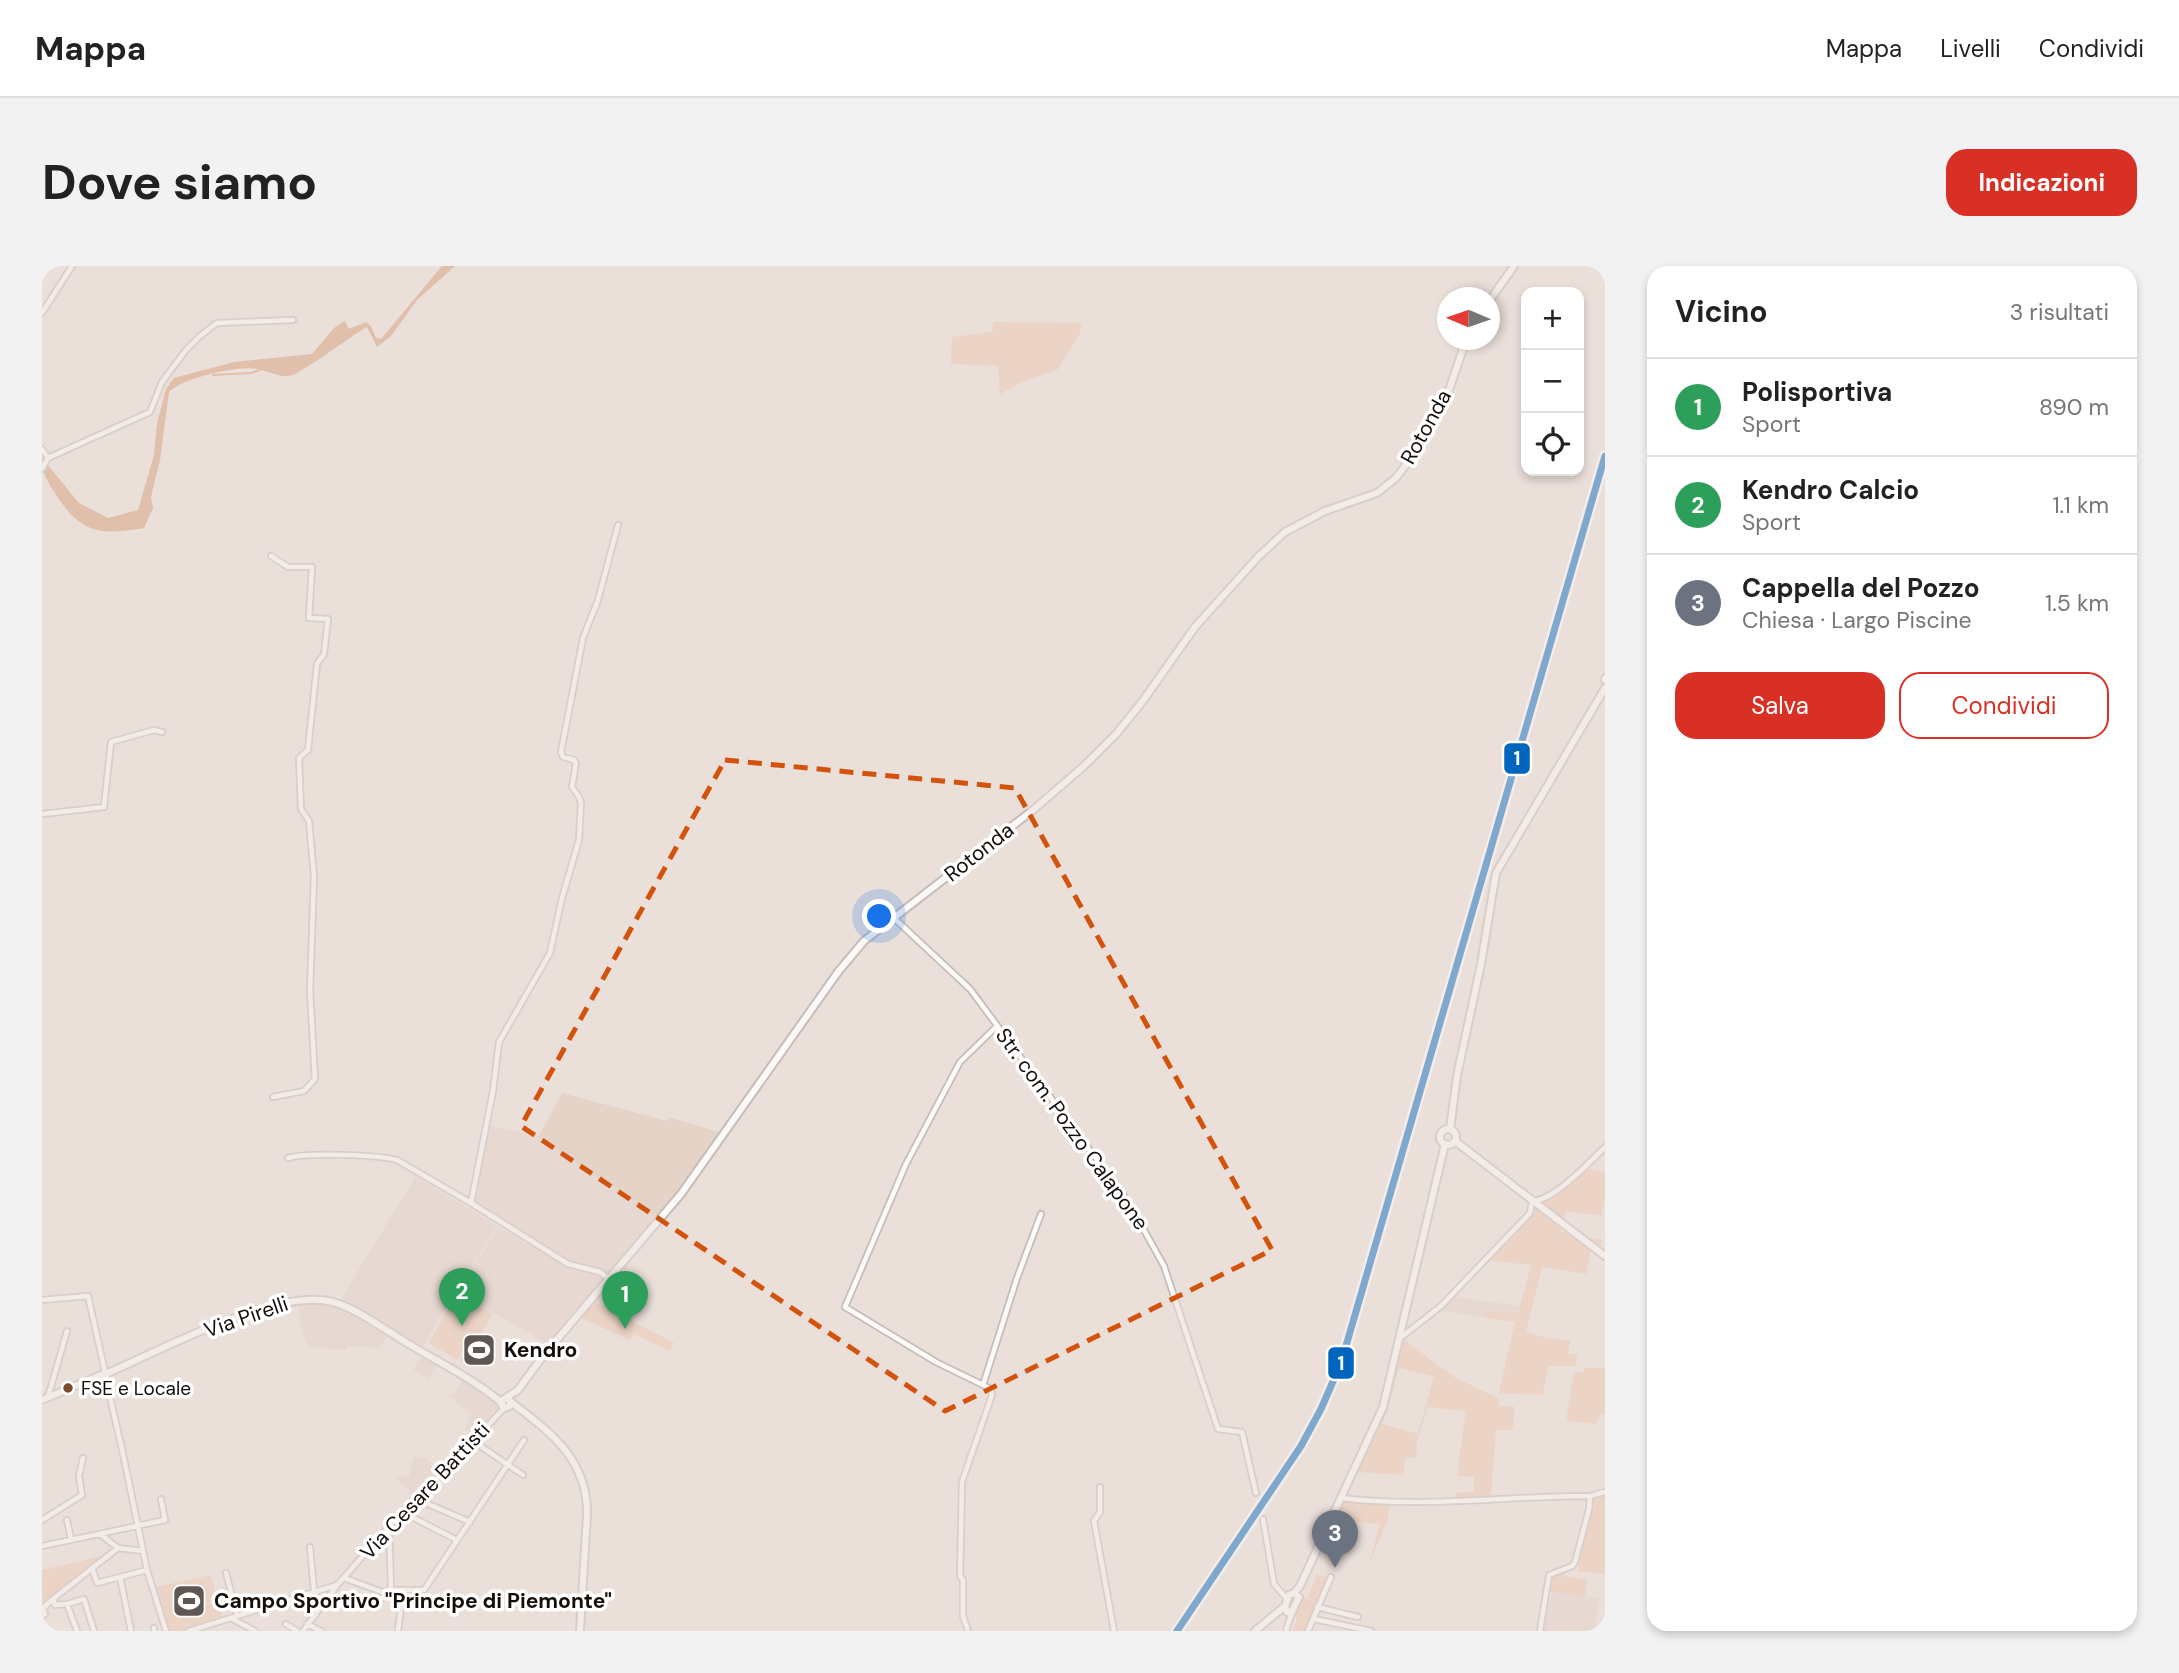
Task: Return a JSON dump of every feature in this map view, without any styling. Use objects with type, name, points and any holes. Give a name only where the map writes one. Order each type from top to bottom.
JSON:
[{"type":"main road","points":[[1498,287],[1514,266]]},
{"type":"main road","name":"Rotonda","points":[[506,1403],[703,1164],[838,972],[864,940],[1033,810],[1084,766],[1117,733],[1142,702],[1195,627],[1249,566],[1285,532],[1325,511],[1377,493],[1396,478],[1445,402],[1463,350]]},
{"type":"main road","points":[[1450,1129],[1457,1076],[1481,964],[1496,873],[1604,691]]},
{"type":"main road","points":[[1450,1129],[1455,1134],[1455,1141]]},
{"type":"main road","points":[[1446,1144],[1440,1135],[1444,1130],[1450,1129]]},
{"type":"main road","points":[[1446,1144],[1455,1141]]},
{"type":"main road","points":[[1455,1141],[1605,1256]]},
{"type":"main road","points":[[1255,1631],[1290,1603],[1382,1406],[1446,1144]]},
{"type":"main road","name":"Via Pirelli","points":[[45,1399],[234,1318],[279,1303],[317,1299],[343,1306],[527,1415],[549,1431],[571,1457],[586,1496],[587,1515],[580,1631]]},
{"type":"street","points":[[42,313],[72,266]]},
{"type":"street","points":[[42,469],[48,458],[150,412],[162,382],[200,336],[218,323],[293,320]]},
{"type":"street","points":[[42,449],[48,458]]},
{"type":"street","points":[[471,1203],[493,1091],[499,1042],[550,953],[579,840],[581,803],[572,787],[576,763],[564,757],[561,752],[583,638],[598,600],[618,526]]},
{"type":"street","points":[[271,556],[288,567],[312,567],[309,618],[328,619],[324,654],[317,664],[308,750],[299,758],[301,809],[309,821],[314,876],[310,991],[315,1079],[304,1091],[273,1097]]},
{"type":"street","points":[[42,814],[104,807],[111,741],[155,730],[162,732]]},
{"type":"street","name":"Str. com. Pozzo Calapone","points":[[894,918],[959,977],[1129,1202],[1164,1266],[1218,1429],[1242,1432],[1256,1493]]},
{"type":"street","points":[[968,1631],[963,1616],[960,1576],[962,1482],[991,1401],[992,1389],[936,1362],[845,1307],[906,1164],[960,1062],[998,1026]]},
{"type":"street","points":[[1399,1339],[1441,1306],[1530,1213],[1532,1201],[1545,1199],[1605,1147]]},
{"type":"street","points":[[288,1158],[384,1157],[397,1160],[568,1264],[600,1272],[610,1280]]},
{"type":"street","points":[[1545,1199],[1545,1211]]},
{"type":"street","points":[[983,1385],[1017,1278],[1041,1214]]},
{"type":"street","points":[[42,1300],[88,1296],[147,1570],[166,1631]]},
{"type":"street","points":[[45,1399],[67,1331]]},
{"type":"street","name":"Via Cesare Battisti","points":[[303,1631],[338,1584],[389,1525],[414,1497],[451,1466],[506,1403]]},
{"type":"street","points":[[323,1603],[336,1606],[373,1605],[393,1588],[424,1590],[524,1440]]},
{"type":"street","points":[[473,1441],[523,1475]]},
{"type":"street","points":[[42,1520],[82,1495],[79,1476],[83,1458]]},
{"type":"street","points":[[1100,1487],[1100,1513],[1094,1521],[1114,1631]]},
{"type":"street","points":[[1341,1498],[1403,1502],[1590,1496],[1605,1492]]},
{"type":"street","points":[[1539,1631],[1549,1576],[1575,1562],[1590,1509],[1590,1496]]},
{"type":"street","points":[[414,1497],[470,1522]]},
{"type":"street","points":[[42,1546],[165,1520],[161,1499]]},
{"type":"street","points":[[402,1511],[457,1540]]},
{"type":"street","points":[[1263,1519],[1274,1584],[1290,1603],[1285,1631]]},
{"type":"street","points":[[67,1520],[72,1539]]},
{"type":"street","points":[[389,1525],[393,1588],[399,1594],[401,1603],[398,1631]]},
{"type":"street","points":[[100,1534],[118,1548],[143,1551]]},
{"type":"street","points":[[310,1547],[314,1591]]},
{"type":"street","points":[[42,1616],[45,1615],[44,1608],[53,1599],[118,1548]]},
{"type":"street","points":[[92,1568],[97,1583],[147,1570]]},
{"type":"street","points":[[226,1573],[237,1615]]},
{"type":"street","points":[[120,1577],[131,1631]]},
{"type":"street","points":[[1308,1631],[1331,1577]]},
{"type":"street","points":[[344,1578],[385,1593]]},
{"type":"street","points":[[189,1631],[338,1584]]},
{"type":"street","points":[[53,1599],[55,1605],[84,1600],[93,1631]]},
{"type":"street","points":[[67,1604],[76,1631]]},
{"type":"street","points":[[1317,1607],[1358,1617]]},
{"type":"street","points":[[230,1617],[255,1631]]},
{"type":"street","points":[[1314,1619],[1371,1631]]},
{"type":"street","points":[[286,1624],[297,1631]]},
{"type":"street","points":[[307,1624],[321,1631]]},
{"type":"highlighted area","points":[[725,760],[1015,788],[1272,1250],[945,1411],[521,1126]]},
{"type":"shaded area","points":[[442,266],[455,266],[417,300],[391,336],[377,347],[367,327],[289,376],[257,369],[237,369],[186,382],[169,392],[160,460],[151,497],[153,508],[144,528],[115,532],[82,524],[64,506],[47,481],[42,458],[79,503],[108,518],[138,510],[154,455],[157,423],[166,389],[174,378],[234,362],[312,354],[334,328],[345,321],[349,329],[366,322],[371,326],[376,338],[381,339]]},
{"type":"shaded area","points":[[993,322],[1082,323],[1079,336],[1057,370],[1021,382],[1000,394],[998,366],[951,364],[952,337],[992,332]]},
{"type":"shaded area","points":[[562,1093],[667,1121],[669,1117],[721,1133],[646,1232],[609,1273],[579,1267],[474,1200],[488,1125],[539,1136]]},
{"type":"shaded area","points":[[1587,1168],[1605,1172],[1605,1199],[1601,1216],[1566,1211],[1561,1232],[1602,1240],[1600,1248],[1591,1247],[1586,1274],[1542,1267],[1526,1332],[1570,1341],[1568,1353],[1577,1355],[1575,1366],[1548,1366],[1543,1395],[1499,1393],[1515,1322],[1485,1318],[1486,1310],[1518,1313],[1531,1265],[1485,1260],[1543,1203]]},
{"type":"shaded area","points":[[416,1176],[497,1226],[422,1347],[341,1299]]},
{"type":"shaded area","points":[[498,1227],[573,1270],[599,1274],[607,1280],[583,1307],[577,1307],[575,1316],[549,1345],[458,1292]]},
{"type":"shaded area","points":[[457,1293],[493,1313],[477,1341],[471,1338],[457,1360],[429,1343]]},
{"type":"shaded area","points":[[1454,1297],[1519,1306],[1518,1313],[1486,1310],[1485,1318],[1440,1310]]},
{"type":"shaded area","points":[[596,1302],[674,1343],[669,1351],[634,1334],[630,1340],[581,1318]]},
{"type":"shaded area","points":[[298,1303],[320,1303],[341,1308],[388,1335],[380,1348],[347,1346],[346,1350],[308,1347],[301,1329]]},
{"type":"shaded area","name":"Kendro","points":[[486,1339],[495,1344],[484,1363],[469,1354],[464,1363],[460,1360],[471,1342],[478,1346]]},
{"type":"shaded area","points":[[1403,1339],[1454,1377],[1498,1398],[1499,1406],[1515,1407],[1513,1430],[1496,1430],[1491,1496],[1455,1498],[1456,1493],[1474,1492],[1474,1477],[1457,1476],[1466,1411],[1427,1407],[1416,1458],[1406,1457],[1403,1475],[1357,1472],[1386,1411]],"holes":[[[1399,1368],[1434,1376],[1418,1434],[1382,1424]]]},
{"type":"shaded area","points":[[422,1355],[437,1364],[428,1379],[413,1369]]},
{"type":"shaded area","points":[[1584,1368],[1605,1368],[1605,1414],[1600,1415],[1595,1424],[1566,1421],[1574,1372],[1583,1373]]},
{"type":"shaded area","points":[[463,1380],[500,1407],[475,1433],[465,1430],[471,1413],[455,1403],[456,1398],[451,1397],[451,1393],[454,1394]]},
{"type":"shaded area","points":[[414,1457],[426,1458],[439,1474],[413,1495],[395,1477],[409,1476]]},
{"type":"shaded area","points":[[1605,1493],[1605,1574],[1577,1571],[1594,1496]]},
{"type":"shaded area","points":[[1344,1499],[1390,1503],[1388,1518],[1369,1565],[1380,1524],[1336,1520]]},
{"type":"shaded area","points":[[102,1556],[42,1604],[42,1570]]},
{"type":"shaded area","points":[[1565,1570],[1564,1576],[1587,1580],[1585,1596],[1549,1592],[1551,1576]]},
{"type":"shaded area","name":"Campo Sportivo \"Principe di Piemonte\"","points":[[211,1575],[222,1618],[181,1631],[170,1631],[156,1587]]},
{"type":"shaded area","points":[[1317,1575],[1329,1577],[1305,1631],[1293,1631],[1297,1619],[1294,1615],[1301,1603],[1301,1597],[1307,1599]]},
{"type":"shaded area","points":[[1552,1592],[1599,1598],[1595,1631],[1544,1631]]},
{"type":"waterway","points":[[213,375],[260,370]]},
{"type":"railway","points":[[1335,1385],[1354,1331],[1605,465]]},
{"type":"transit line","name":"1","points":[[1177,1631],[1301,1446],[1341,1363],[1605,456]]},
{"type":"place","name":"Kendro Calcio","points":[[462,1326]]},
{"type":"place","name":"Polisportiva","points":[[625,1329]]},
{"type":"place","name":"Kendro","points":[[479,1350]]},
{"type":"place","name":"FSE e Locale","points":[[68,1388]]},
{"type":"place","name":"Cappella del Pozzo","points":[[1335,1568]]},
{"type":"place","name":"Campo Sportivo \"Principe di Piemonte\"","points":[[189,1601]]}]
